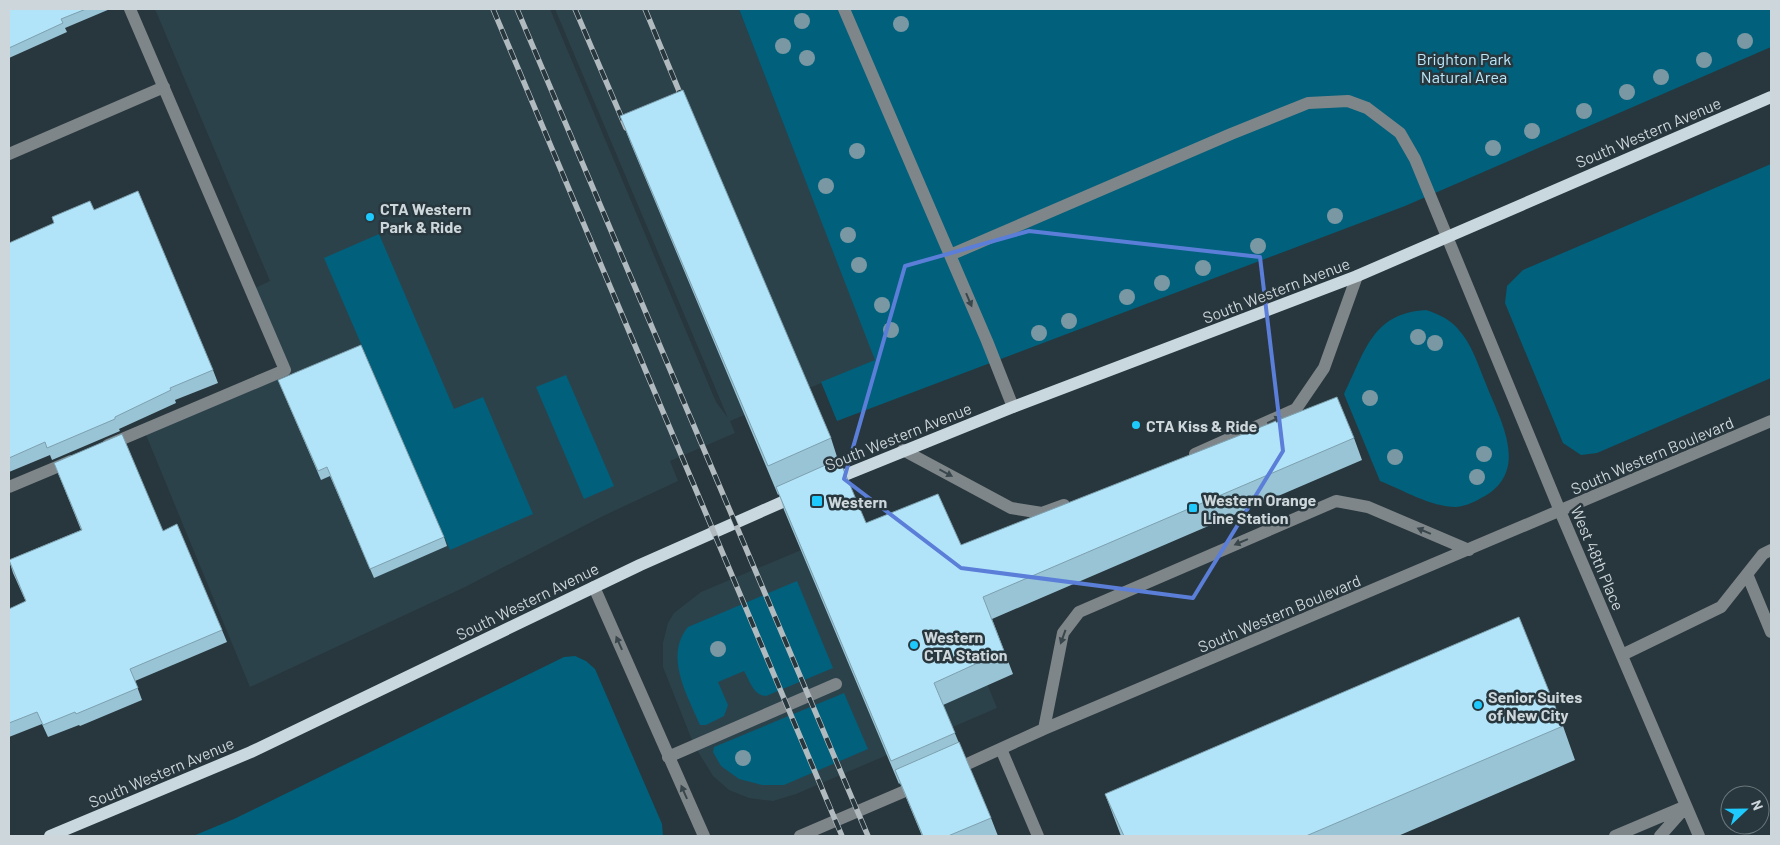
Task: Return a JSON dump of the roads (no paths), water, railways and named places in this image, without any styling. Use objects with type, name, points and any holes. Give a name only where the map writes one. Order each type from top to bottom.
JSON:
[{"type":"main road","name":"South Western Avenue","points":[[50,836],[251,752],[594,587],[903,450],[1357,276],[1771,97]]},
{"type":"street","points":[[99,449],[285,370],[130,9]]},
{"type":"street","points":[[844,9],[1013,407]]},
{"type":"street","points":[[9,154],[164,87]]},
{"type":"street","name":"West 48th Place","points":[[950,255],[1308,103],[1348,101],[1367,108],[1400,133],[1413,154],[1448,236],[1560,511],[1699,836]]},
{"type":"street","points":[[1186,458],[1296,409],[1324,368],[1357,276]]},
{"type":"street","name":"South Western Boulevard","points":[[800,836],[1044,729],[1771,421]]},
{"type":"street","points":[[903,450],[1011,508],[1042,513],[1078,500]]},
{"type":"street","points":[[9,487],[81,457]]},
{"type":"street","points":[[1044,729],[1063,633],[1079,612],[1336,501],[1368,507],[1469,550]]},
{"type":"street","points":[[1622,655],[1721,607],[1762,554],[1771,550]]},
{"type":"street","points":[[1747,574],[1771,632]]},
{"type":"street","points":[[594,587],[704,836]]},
{"type":"street","points":[[668,757],[836,684]]},
{"type":"street","points":[[1002,749],[1038,836]]},
{"type":"street","points":[[1615,836],[1686,806]]},
{"type":"street","points":[[1660,836],[1686,806]]},
{"type":"railway","points":[[493,9],[842,836]]},
{"type":"railway","points":[[517,9],[868,836]]},
{"type":"railway","points":[[575,9],[626,128]]},
{"type":"railway","points":[[645,9],[684,103]]},
{"type":"place","name":"CTA Western Park & Ride","points":[[370,217]]},
{"type":"place","name":"CTA Kiss & Ride","points":[[1136,425]]},
{"type":"place","name":"Western","points":[[817,501]]},
{"type":"place","name":"Western Orange Line Station","points":[[1193,508]]},
{"type":"place","name":"Western CTA Station","points":[[914,645]]},
{"type":"place","name":"Senior Suites of New City","points":[[1478,705]]},
{"type":"park label","name":"Brighton Park Natural Area","points":[[1464,67]]}]
